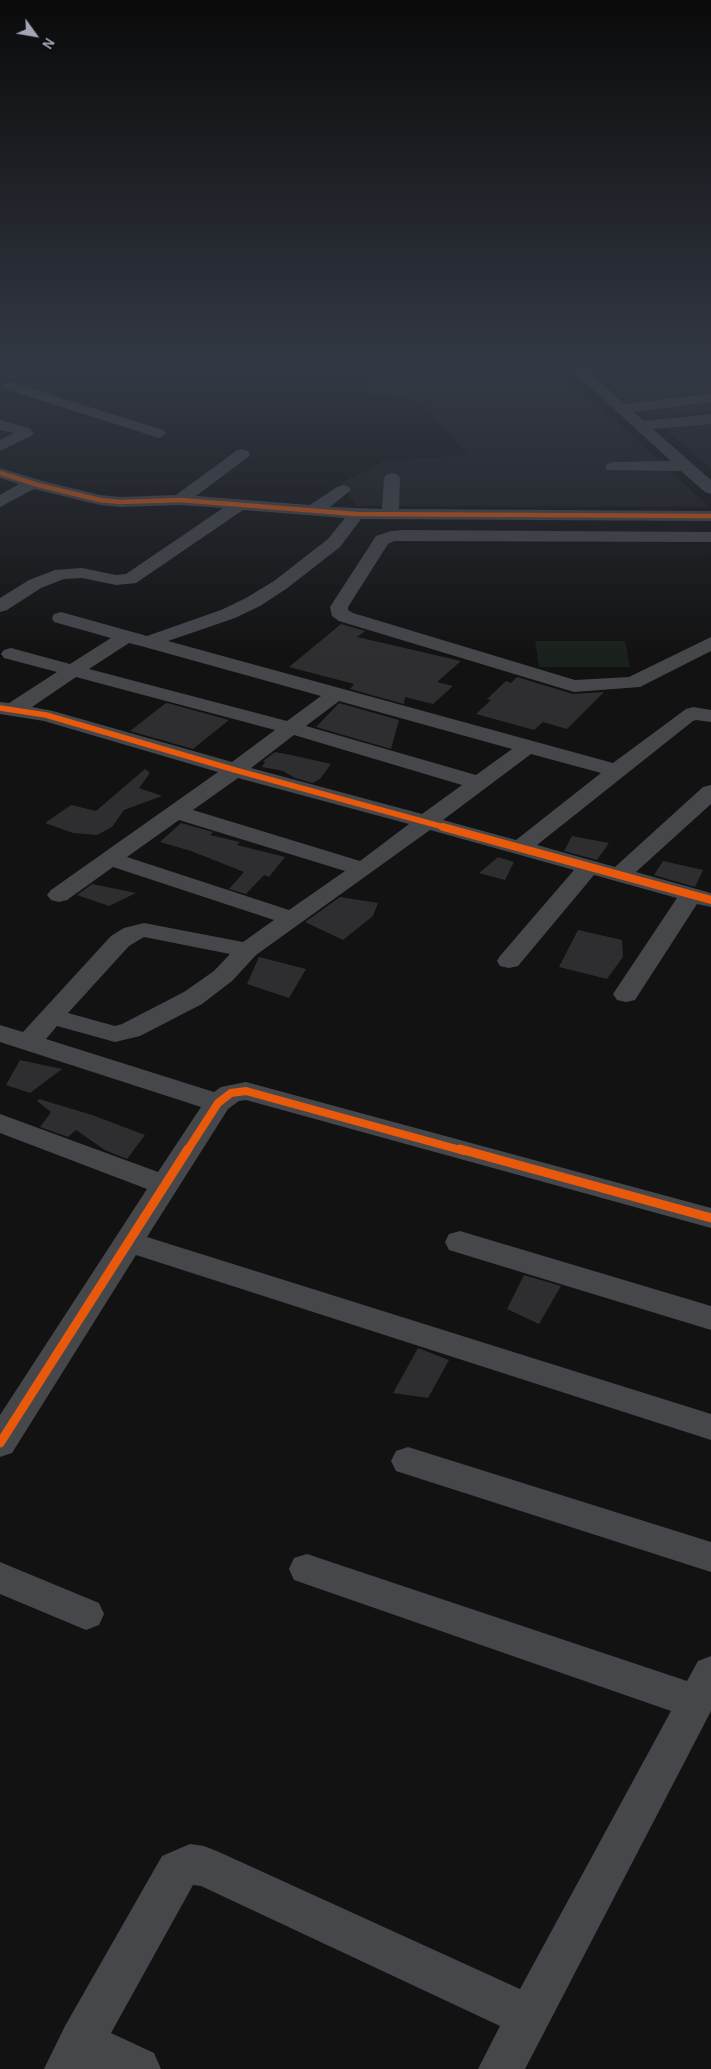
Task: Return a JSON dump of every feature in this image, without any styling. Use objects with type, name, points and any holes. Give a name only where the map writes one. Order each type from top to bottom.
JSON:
[{"type":"street","points":[[180,500],[228,465]]},
{"type":"street","points":[[613,467],[684,466],[711,489]]},
{"type":"street","points":[[0,473],[110,501],[180,500],[356,514],[711,516]]},
{"type":"street","points":[[390,514],[392,478]]},
{"type":"street","points":[[0,502],[32,482]]},
{"type":"street","points":[[313,511],[344,490]]},
{"type":"street","points":[[0,606],[35,584],[61,574],[82,572],[116,580],[130,579],[238,506]]},
{"type":"street","points":[[148,642],[228,614],[260,598],[334,543],[356,514]]},
{"type":"street","points":[[711,537],[391,536],[382,540],[339,606],[339,612],[346,617],[574,686],[633,683],[711,643]]},
{"type":"street","points":[[60,618],[337,693],[526,748],[617,771]]},
{"type":"street","points":[[6,709],[72,671],[126,636]]},
{"type":"street","points":[[11,654],[291,728],[479,782]]},
{"type":"street","points":[[58,895],[235,770],[337,693]]},
{"type":"street","points":[[6,709],[46,715],[235,770],[701,898],[626,994]]},
{"type":"street","points":[[519,848],[686,717],[693,713],[711,716]]},
{"type":"street","points":[[52,1017],[115,1034],[131,1030],[193,998],[223,976],[247,950],[363,869],[526,748]]},
{"type":"street","points":[[618,876],[711,792]]},
{"type":"street","points":[[175,812],[363,869]]},
{"type":"street","points":[[110,859],[291,918]]},
{"type":"street","points":[[509,961],[588,868]]},
{"type":"street","points":[[28,1042],[120,941],[133,933],[144,930],[247,950]]},
{"type":"street","points":[[0,1033],[218,1103]]},
{"type":"street","points":[[0,1442],[218,1103],[231,1093],[246,1091],[711,1218]]},
{"type":"street","points":[[0,1123],[164,1185]]},
{"type":"street","points":[[129,1242],[711,1427]]},
{"type":"street","points":[[460,1242],[711,1318]]},
{"type":"street","points":[[408,1461],[711,1557]]},
{"type":"street","points":[[308,1569],[704,1687],[501,2069]]},
{"type":"street","points":[[0,1578],[86,1614]]},
{"type":"street","points":[[138,2069],[74,2055],[177,1871],[190,1864],[204,1866],[530,2017]]},
{"type":"shaded area","points":[[378,465],[663,465],[709,507],[356,506],[341,483]]},
{"type":"shaded area","points":[[535,641],[625,641],[630,667],[539,667]]},
{"type":"building","points":[[341,624],[365,631],[357,637],[461,661],[437,682],[453,686],[433,704],[405,697],[404,704],[350,689],[354,684],[289,667]]},
{"type":"building","points":[[517,677],[573,694],[604,692],[567,729],[543,722],[534,730],[476,714],[491,700],[487,699],[506,681],[511,683]]},
{"type":"building","points":[[166,703],[229,720],[193,749],[130,731]]},
{"type":"building","points":[[339,703],[399,720],[391,749],[316,727]]},
{"type":"building","points":[[275,752],[331,764],[320,779],[312,783],[295,778],[283,771],[262,767],[265,762],[263,761]]},
{"type":"building","points":[[145,769],[150,773],[139,788],[162,796],[124,810],[112,827],[97,835],[73,833],[45,823],[71,805],[96,811]]},
{"type":"building","points":[[181,823],[213,832],[210,835],[240,842],[237,845],[285,857],[269,877],[264,875],[246,894],[229,889],[244,872],[191,851],[160,842]]},
{"type":"building","points":[[572,836],[609,843],[597,860],[564,851]]},
{"type":"building","points":[[498,857],[514,862],[505,880],[479,873]]},
{"type":"building","points":[[663,861],[703,870],[695,887],[654,875]]},
{"type":"building","points":[[92,884],[136,893],[109,906],[77,895]]},
{"type":"building","points":[[340,897],[378,903],[373,916],[343,940],[305,922]]},
{"type":"building","points":[[578,930],[622,940],[623,957],[607,979],[559,967]]},
{"type":"building","points":[[259,957],[306,969],[289,998],[247,984]]},
{"type":"building","points":[[20,1060],[62,1069],[30,1093],[6,1085]]},
{"type":"building","points":[[39,1099],[92,1115],[145,1135],[127,1159],[105,1150],[76,1130],[68,1137],[40,1127],[51,1112],[37,1101]]},
{"type":"building","points":[[524,1275],[561,1286],[539,1324],[507,1309]]},
{"type":"building","points":[[418,1348],[449,1360],[428,1398],[393,1393]]},
{"type":"cycle path","points":[[0,473],[38,485],[100,500],[120,502],[180,500],[356,514],[711,516]]},
{"type":"cycle path","points":[[0,708],[46,715],[235,770],[711,900]]},
{"type":"cycle path","points":[[0,1443],[218,1103],[231,1093],[246,1091],[711,1218]]}]
